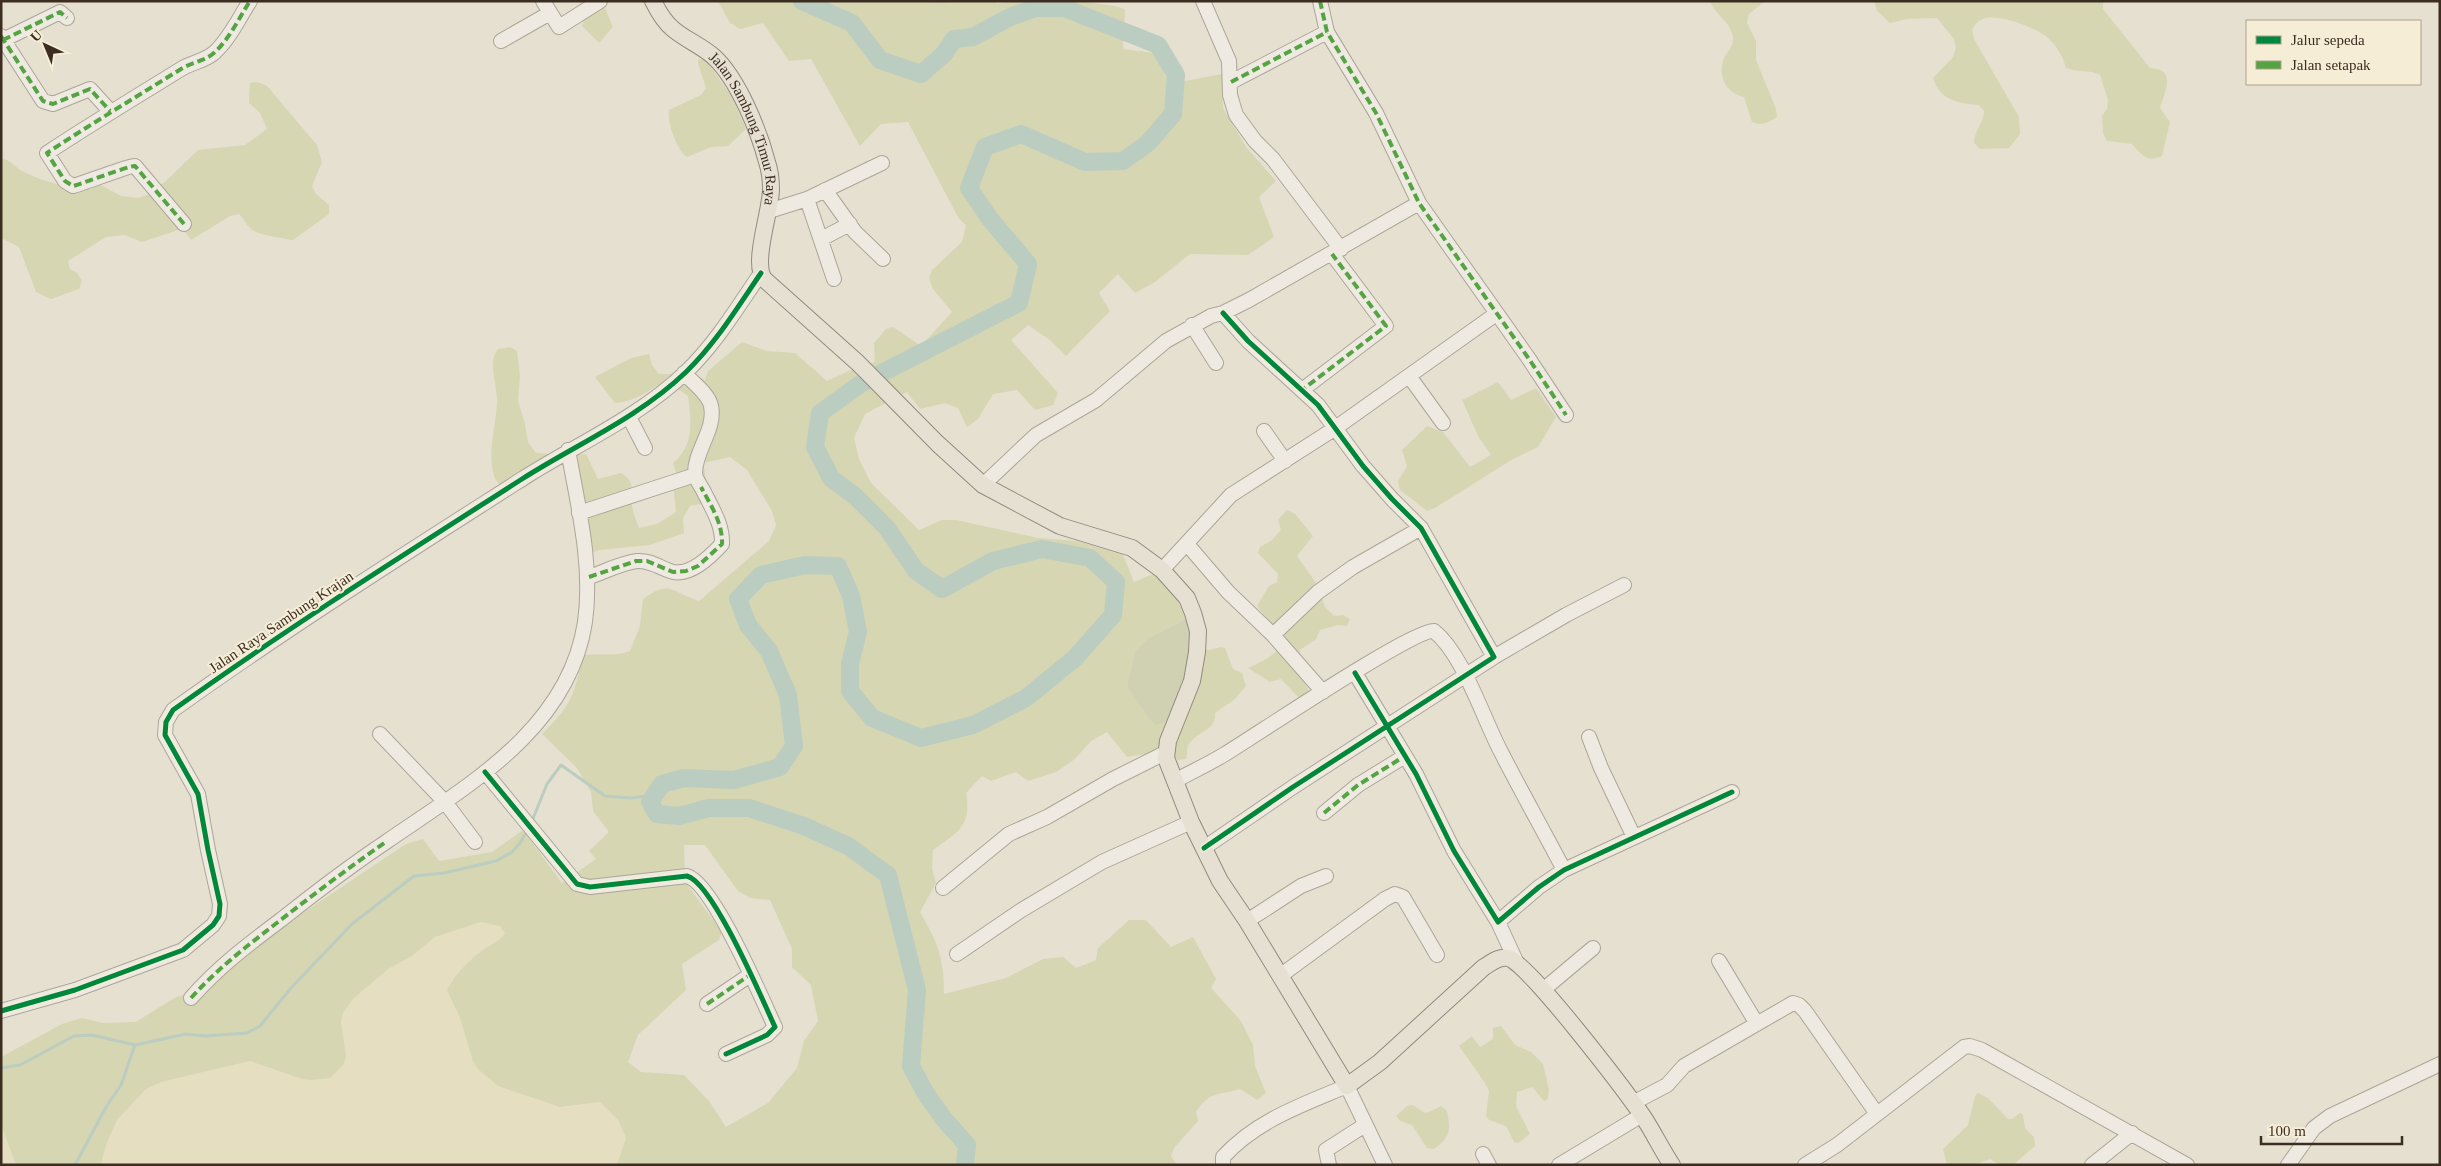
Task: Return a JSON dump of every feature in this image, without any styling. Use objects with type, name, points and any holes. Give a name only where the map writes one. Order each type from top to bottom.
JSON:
[{"type":"main road","name":"Jalan Sambung Timur Raya","points":[[653,1],[671,28],[716,59],[725,68],[738,90],[768,163],[771,189],[760,273]]},
{"type":"main road","points":[[760,273],[768,284],[858,363],[937,443],[983,484],[1060,526],[1132,548],[1162,570],[1186,598],[1198,631],[1198,652],[1192,680],[1165,753],[1191,822],[1220,881],[1247,921],[1347,1086],[1380,1062],[1484,967],[1502,958],[1509,958],[1516,961],[1543,990],[1637,1109],[1672,1165]]},
{"type":"street","points":[[184,224],[135,166],[131,165],[111,175],[73,186],[65,181],[47,153],[110,111],[149,90],[182,68],[215,53],[250,1]]},
{"type":"street","points":[[501,41],[547,7],[557,26],[560,26],[600,1]]},
{"type":"street","points":[[1204,1],[1228,61],[1230,95],[1236,115],[1255,141],[1274,158],[1386,326],[1302,390]]},
{"type":"street","points":[[1320,1],[1327,32],[1376,113],[1419,203],[1496,314],[1530,359],[1566,415]]},
{"type":"street","points":[[67,18],[60,12],[2,38],[43,101],[53,104],[90,90],[110,111]]},
{"type":"street","points":[[1230,82],[1327,32]]},
{"type":"street","points":[[769,211],[807,199],[882,163]]},
{"type":"street","points":[[825,190],[850,224],[882,259]]},
{"type":"street","points":[[807,199],[834,279]]},
{"type":"street","points":[[983,484],[1036,435],[1096,400],[1166,341],[1211,316],[1223,313],[1337,251],[1419,203]]},
{"type":"street","points":[[821,239],[850,224]]},
{"type":"street","name":"Jalan Raya Sambung Krajan","points":[[1,1011],[75,990],[183,950],[214,925],[219,916],[220,904],[198,794],[165,735],[166,722],[173,710],[398,558],[568,450],[628,417],[684,373],[704,354],[760,273]]},
{"type":"street","points":[[1223,313],[1248,341],[1318,406],[1334,429],[1386,492],[1421,528],[1494,658]]},
{"type":"street","points":[[1162,570],[1231,496],[1334,429],[1496,314]]},
{"type":"street","points":[[1192,326],[1216,363]]},
{"type":"street","points":[[588,577],[636,561],[647,561],[673,572],[686,571],[698,566],[722,544],[720,530],[694,475],[697,459],[709,426],[711,406],[708,398],[684,373]]},
{"type":"street","points":[[1409,376],[1443,423]]},
{"type":"street","points":[[628,417],[644,448]]},
{"type":"street","points":[[1264,431],[1285,461]]},
{"type":"street","points":[[192,998],[210,976],[337,876],[445,802],[485,772],[513,748],[558,698],[576,659],[585,623],[588,577],[580,513],[568,450]]},
{"type":"street","points":[[580,513],[694,475]]},
{"type":"street","points":[[1274,635],[1318,592],[1353,567],[1421,528]]},
{"type":"street","points":[[1187,544],[1228,592],[1274,635],[1323,692]]},
{"type":"street","points":[[1204,848],[1466,675],[1566,615],[1624,585]]},
{"type":"street","points":[[1175,781],[1228,752],[1323,692],[1430,631],[1442,638],[1466,675],[1501,752],[1564,870]]},
{"type":"street","points":[[1355,673],[1405,756],[1454,852],[1498,922],[1516,961]]},
{"type":"street","points":[[380,734],[445,802],[475,842]]},
{"type":"street","points":[[1589,737],[1634,837]]},
{"type":"street","points":[[943,888],[1008,834],[1047,818],[1113,778],[1165,753]]},
{"type":"street","points":[[1324,813],[1358,785],[1405,756]]},
{"type":"street","points":[[485,772],[577,884],[582,886],[691,877],[699,882],[713,902],[775,1027],[766,1035],[726,1054]]},
{"type":"street","points":[[1498,922],[1539,887],[1564,870],[1732,792]]},
{"type":"street","points":[[957,954],[1020,911],[1102,862],[1191,822]]},
{"type":"street","points":[[1247,921],[1301,886],[1326,876]]},
{"type":"street","points":[[1280,976],[1385,899],[1395,894],[1403,898],[1437,955]]},
{"type":"street","points":[[1543,990],[1593,948]]},
{"type":"street","points":[[1719,960],[1757,1024]]},
{"type":"street","points":[[707,1004],[750,975]]},
{"type":"street","points":[[1559,1165],[1637,1109],[1667,1085],[1684,1066],[1793,1003],[1799,1005],[1877,1114]]},
{"type":"street","points":[[1805,1165],[1837,1145],[1964,1047],[1970,1046],[2132,1133],[2187,1165]]},
{"type":"street","points":[[2288,1165],[2308,1135],[2325,1120],[2440,1064]]},
{"type":"street","points":[[1223,1165],[1223,1157],[1231,1149],[1280,1113],[1347,1086],[1385,1165]]},
{"type":"street","points":[[1329,1165],[1326,1150],[1365,1125]]},
{"type":"street","points":[[2092,1165],[2132,1133]]},
{"type":"shaded area","points":[[481,922],[501,926],[505,933],[500,940],[486,948],[472,960],[451,982],[447,990],[460,1018],[473,1061],[498,1086],[552,1105],[569,1107],[600,1102],[618,1120],[626,1139],[617,1165],[101,1165],[106,1145],[117,1120],[146,1089],[161,1082],[250,1061],[273,1070],[344,1064],[346,1056],[341,1022],[343,1013],[353,999],[388,969],[412,956],[435,937]]},
{"type":"shaded area","points":[[1,1125],[7,1142],[16,1165],[1,1165]]},
{"type":"green space","points":[[602,1],[613,27],[599,43],[582,26],[584,20]]},
{"type":"green space","points":[[718,1],[996,1],[997,4],[1008,1],[1052,1],[1115,6],[1125,9],[1123,49],[1154,53],[1166,77],[1185,81],[1222,74],[1223,108],[1246,147],[1276,181],[1259,197],[1274,237],[1248,255],[1190,254],[1155,282],[1135,293],[1118,274],[1099,293],[1110,311],[1066,356],[1050,340],[1028,325],[1011,340],[1058,393],[1053,405],[1035,410],[1017,390],[993,394],[978,419],[967,427],[958,408],[945,403],[920,409],[907,392],[865,414],[854,438],[859,459],[871,483],[919,530],[942,520],[956,520],[1038,538],[1077,541],[1123,555],[1134,582],[1153,574],[1159,578],[1177,599],[1186,619],[1148,638],[1135,652],[1127,686],[1149,719],[1193,647],[1209,650],[1225,648],[1233,669],[1242,673],[1246,686],[1234,700],[1215,713],[1214,720],[1209,728],[1191,741],[1188,746],[1186,759],[1178,760],[1161,748],[1146,754],[1127,757],[1107,732],[1091,741],[1075,759],[1056,772],[1028,781],[1016,772],[991,781],[982,776],[966,793],[967,814],[961,828],[933,850],[932,868],[936,883],[920,912],[939,951],[943,970],[944,994],[1006,978],[1043,959],[1063,957],[1076,968],[1096,960],[1098,948],[1129,920],[1146,920],[1171,947],[1193,937],[1216,979],[1211,988],[1241,1021],[1253,1045],[1255,1066],[1266,1093],[1257,1100],[1240,1089],[1216,1095],[1206,1100],[1196,1112],[1198,1121],[1174,1148],[1171,1156],[1177,1165],[617,1165],[626,1138],[618,1120],[600,1102],[560,1107],[498,1086],[478,1069],[473,1061],[460,1018],[447,990],[454,978],[469,961],[499,940],[505,933],[500,926],[481,922],[435,937],[412,956],[388,969],[353,999],[343,1013],[341,1022],[346,1056],[344,1064],[330,1078],[302,1079],[250,1061],[161,1082],[146,1089],[117,1120],[106,1145],[101,1165],[16,1165],[1,1125],[1,1057],[62,1024],[82,1018],[103,1023],[136,1022],[174,998],[218,982],[224,973],[300,915],[406,844],[423,839],[439,861],[492,852],[523,830],[562,883],[596,859],[589,851],[609,832],[593,811],[591,792],[577,768],[542,734],[566,707],[574,690],[583,655],[613,654],[630,651],[640,626],[643,599],[652,593],[666,588],[699,601],[769,541],[776,525],[772,511],[747,470],[730,457],[703,463],[708,488],[717,498],[690,506],[683,518],[684,533],[650,545],[599,550],[590,554],[582,485],[575,455],[586,454],[598,479],[621,473],[626,476],[632,487],[632,508],[639,528],[657,524],[676,512],[673,482],[677,475],[673,463],[685,448],[690,432],[688,396],[667,381],[636,398],[615,403],[595,377],[631,358],[649,354],[652,365],[659,374],[696,375],[705,380],[708,371],[742,342],[767,351],[795,353],[827,381],[875,362],[874,343],[886,329],[893,327],[921,346],[952,312],[933,289],[929,278],[932,270],[962,242],[966,225],[959,219],[908,122],[881,124],[860,146],[811,59],[789,61],[763,23],[740,29],[730,23]],"holes":[[[684,845],[705,845],[738,891],[750,898],[770,900],[792,949],[792,967],[811,985],[818,1021],[804,1041],[797,1068],[768,1103],[726,1127],[709,1101],[684,1075],[641,1072],[628,1062],[638,1035],[686,990],[682,964],[719,940],[722,932],[685,882]]]},
{"type":"green space","points":[[1710,1],[1765,1],[1749,14],[1747,23],[1756,41],[1756,60],[1776,109],[1777,117],[1771,121],[1762,124],[1752,122],[1744,97],[1732,92],[1725,83],[1722,65],[1732,44],[1733,37],[1729,27]]},
{"type":"green space","points":[[1874,1],[2103,1],[2103,9],[2150,68],[2164,72],[2166,77],[2166,88],[2160,108],[2170,122],[2162,156],[2152,159],[2145,157],[2132,144],[2107,141],[2103,133],[2102,116],[2107,109],[2108,100],[2100,75],[2066,68],[2057,48],[2043,34],[2027,26],[2001,18],[1979,21],[1972,30],[1974,39],[2019,117],[2020,134],[2009,148],[1980,149],[1974,143],[1974,139],[1984,111],[1978,105],[1963,103],[1945,96],[1933,78],[1953,57],[1956,48],[1954,39],[1937,18],[1907,19],[1890,23],[1877,11]]},
{"type":"green space","points":[[698,59],[706,60],[732,97],[746,129],[728,146],[711,147],[687,157],[683,154],[674,136],[669,110],[701,95],[706,88]]},
{"type":"green space","points":[[257,82],[267,86],[317,145],[322,162],[312,186],[316,194],[329,205],[329,214],[293,240],[254,231],[239,214],[230,216],[191,240],[186,233],[178,230],[142,242],[125,235],[106,237],[68,261],[70,269],[77,273],[82,281],[79,289],[51,299],[36,292],[19,247],[1,238],[1,158],[8,160],[32,176],[49,182],[92,189],[97,183],[121,196],[138,198],[147,195],[167,180],[198,150],[245,145],[267,129],[260,113],[249,103],[250,83]]},
{"type":"green space","points":[[510,347],[517,351],[520,377],[518,401],[528,442],[536,453],[551,454],[555,466],[525,488],[508,494],[494,476],[491,457],[497,402],[493,361],[498,349]]},
{"type":"green space","points":[[1498,382],[1511,400],[1536,388],[1556,417],[1538,447],[1513,459],[1435,508],[1427,511],[1400,490],[1398,481],[1407,466],[1402,450],[1427,426],[1443,432],[1470,467],[1491,455],[1478,436],[1462,400]]},
{"type":"green space","points":[[1287,510],[1295,514],[1313,536],[1297,556],[1316,583],[1325,607],[1334,616],[1343,615],[1350,619],[1347,626],[1338,625],[1320,630],[1316,639],[1300,650],[1297,670],[1308,689],[1309,695],[1300,699],[1281,679],[1270,682],[1248,668],[1273,654],[1283,640],[1257,606],[1269,586],[1277,582],[1278,574],[1258,553],[1260,547],[1271,541],[1281,530],[1278,520]]},
{"type":"green space","points":[[1186,619],[1190,633],[1191,658],[1185,683],[1169,720],[1157,725],[1149,719],[1127,686],[1135,652],[1148,638]]},
{"type":"green space","points":[[1501,1026],[1515,1045],[1531,1052],[1543,1064],[1549,1090],[1548,1099],[1544,1101],[1532,1087],[1517,1092],[1516,1106],[1530,1134],[1518,1143],[1514,1142],[1506,1126],[1489,1120],[1486,1116],[1489,1091],[1459,1046],[1472,1036],[1480,1047],[1493,1039],[1493,1028]]},
{"type":"green space","points":[[1978,1093],[1988,1098],[2008,1119],[2012,1119],[2020,1113],[2023,1115],[2025,1128],[2034,1137],[2035,1146],[2013,1165],[2000,1165],[1990,1159],[1974,1165],[1947,1165],[1943,1149],[1968,1125],[1975,1096]]},
{"type":"green space","points":[[1413,1105],[1427,1113],[1441,1106],[1447,1111],[1448,1133],[1443,1141],[1434,1149],[1427,1148],[1412,1125],[1400,1121],[1396,1116],[1407,1106]]},
{"type":"waterway","points":[[802,1],[852,23],[880,60],[921,74],[944,54],[954,39],[973,37],[1010,17],[1035,8],[1064,8],[1158,45],[1176,75],[1173,114],[1148,143],[1123,161],[1085,162],[1021,134],[985,147],[969,188],[990,219],[1028,264],[1019,303],[862,383],[820,413],[815,447],[831,478],[856,497],[887,528],[916,571],[942,589],[993,561],[1042,549],[1090,558],[1116,582],[1113,615],[1075,658],[1026,698],[973,725],[921,738],[872,718],[850,691],[850,664],[858,632],[851,596],[838,566],[805,565],[761,575],[738,599],[748,625],[769,651],[788,695],[794,746],[780,767],[734,780],[684,778],[662,784],[650,802],[657,814],[679,816],[709,808],[749,808],[804,826],[848,846],[888,875],[917,990],[911,1066],[926,1094],[944,1119],[967,1145],[965,1165]]},
{"type":"waterway","points":[[931,1],[948,1]]},
{"type":"waterway","points":[[532,821],[547,784],[561,765],[605,796],[630,798],[655,795]]},
{"type":"waterway","points":[[75,1165],[106,1107],[121,1085],[135,1045],[186,1034],[205,1036],[247,1033],[260,1026],[291,988],[352,924],[414,876],[444,873],[496,861],[511,853],[520,843],[528,829]]},
{"type":"waterway","points":[[1,1068],[20,1065],[74,1036],[92,1035],[135,1045]]},
{"type":"marked path","points":[[184,224],[135,166],[73,186],[65,181],[47,153],[181,69],[211,55],[225,41],[250,1]]},
{"type":"marked path","points":[[1320,1],[1327,32],[1376,113],[1419,203],[1529,359],[1566,415]]},
{"type":"marked path","points":[[3,40],[60,12],[67,18]]},
{"type":"marked path","points":[[1231,82],[1327,32]]},
{"type":"marked path","points":[[1,36],[43,101],[53,104],[90,89],[110,111]]},
{"type":"marked path","points":[[1299,388],[1302,390],[1386,326],[1332,254]]},
{"type":"marked path","points":[[589,577],[636,561],[647,561],[673,572],[686,571],[698,566],[722,544],[718,521],[701,487]]},
{"type":"marked path","points":[[1324,813],[1358,785],[1405,756]]},
{"type":"marked path","points":[[191,998],[211,977],[244,949],[387,841]]},
{"type":"marked path","points":[[707,1004],[750,975]]},
{"type":"cycle path","points":[[1,1011],[75,990],[183,950],[213,925],[219,916],[220,904],[198,794],[165,735],[166,722],[173,710],[302,621],[390,564],[522,479],[607,430],[648,403],[697,361],[726,325],[761,273]]},
{"type":"cycle path","points":[[1204,848],[1293,787],[1494,657],[1421,528],[1363,466],[1318,405],[1248,341],[1223,313]]},
{"type":"cycle path","points":[[1355,673],[1416,774],[1454,851],[1498,922],[1539,887],[1564,870],[1732,792]]},
{"type":"cycle path","points":[[485,772],[577,884],[590,887],[687,876],[698,883],[723,919],[775,1027],[767,1035],[726,1054]]}]
